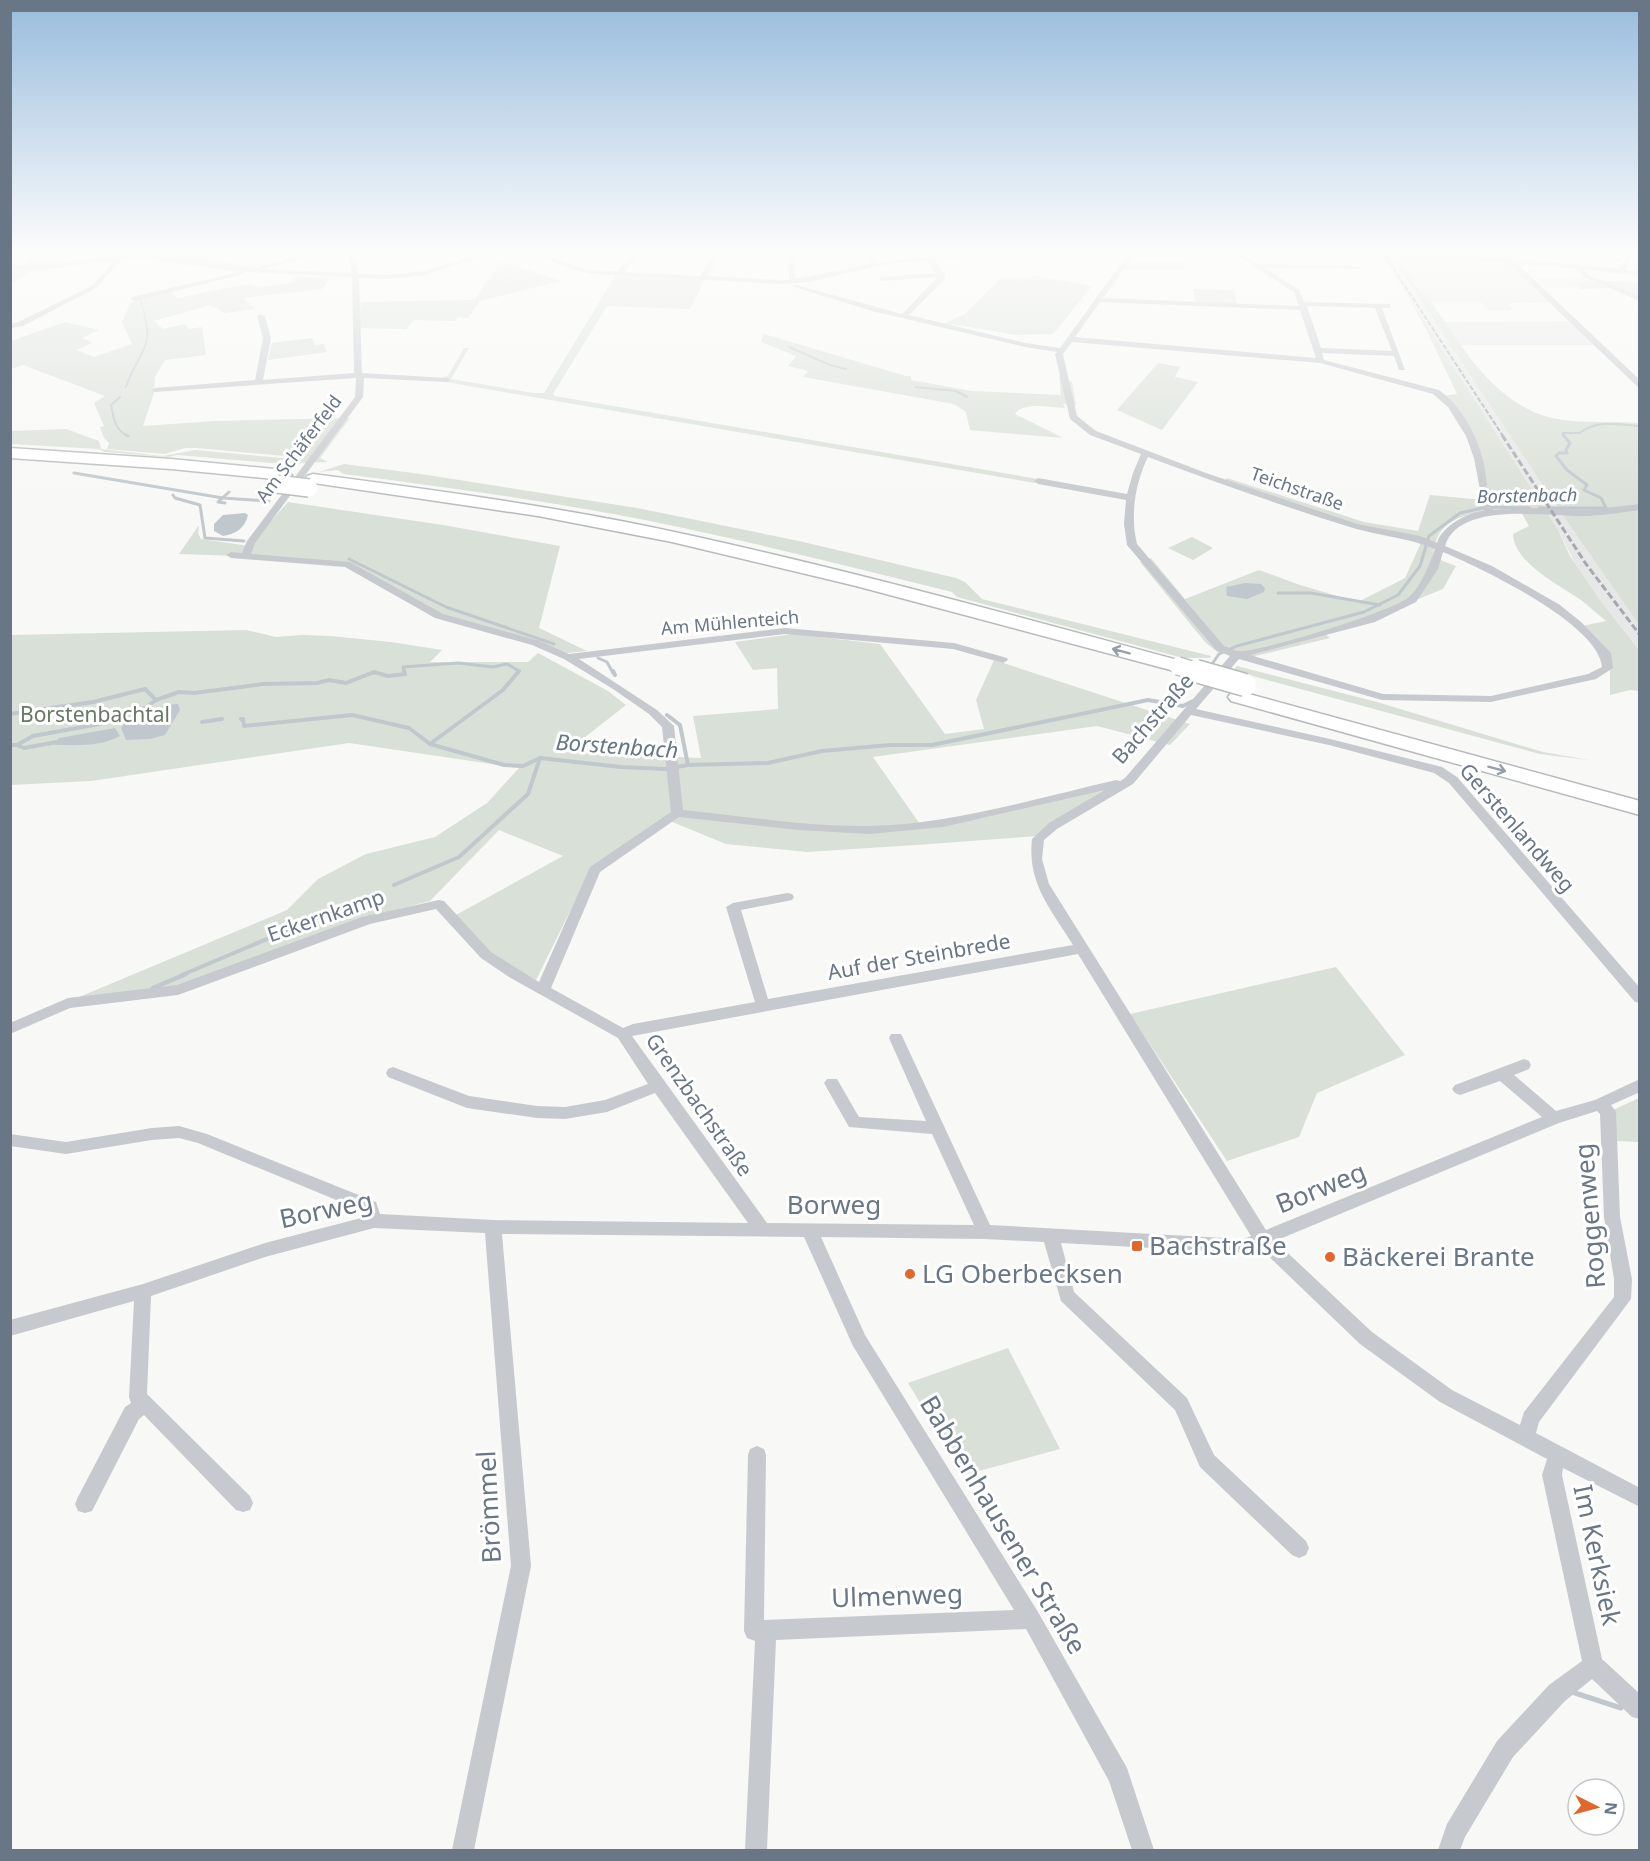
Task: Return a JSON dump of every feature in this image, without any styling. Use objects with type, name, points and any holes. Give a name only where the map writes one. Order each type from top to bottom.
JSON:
[{"type":"highway","points":[[10,453],[171,464],[281,480]]},
{"type":"highway","points":[[10,462],[311,483],[662,547],[834,586],[1640,792]]},
{"type":"highway","points":[[1242,691],[1640,808]]},
{"type":"street","points":[[258,383],[267,338]]},
{"type":"street","name":"Am Schäferfeld","points":[[246,555],[249,543],[359,397],[360,378],[356,338]]},
{"type":"street","points":[[995,338],[1061,350],[1069,339],[1320,361],[1425,388],[1450,401],[1473,445],[1480,465],[1488,509]]},
{"type":"street","points":[[1314,338],[1320,361]]},
{"type":"street","points":[[1391,338],[1402,368]]},
{"type":"street","points":[[1589,338],[1640,386]]},
{"type":"street","name":"Teichstraße","points":[[1061,350],[1059,354],[1073,417],[1079,425],[1093,433],[1146,453],[1355,526],[1420,539],[1489,568],[1556,607],[1577,624],[1607,655],[1608,668],[1592,677],[1491,699],[1382,698],[1235,654]]},
{"type":"street","points":[[1318,351],[1396,354]]},
{"type":"street","points":[[155,390],[358,375],[447,380]]},
{"type":"street","points":[[1146,453],[1138,467],[1132,498],[1128,534],[1132,545],[1220,648],[1235,654],[1298,641],[1371,620],[1412,600],[1433,569],[1436,545],[1455,526],[1488,509],[1588,513],[1640,507]]},
{"type":"street","points":[[1038,481],[1132,498]]},
{"type":"street","points":[[231,555],[347,564],[439,616],[536,643],[568,657],[617,687],[653,712],[668,726],[677,813]]},
{"type":"street","name":"Am Mühlenteich","points":[[568,657],[785,631],[897,637],[954,646],[1003,660]]},
{"type":"street","name":"Bachstraße","points":[[1235,654],[1129,781],[1053,826],[1038,839],[1036,859],[1042,884],[1263,1240],[1366,1338],[1446,1396],[1640,1498]]},
{"type":"street","name":"Gerstenlandweg","points":[[1188,711],[1330,742],[1438,770],[1453,780],[1640,998]]},
{"type":"street","points":[[543,989],[595,870],[677,813],[798,826],[870,830],[943,823],[1129,781]]},
{"type":"street","points":[[763,1005],[733,907],[787,897]]},
{"type":"street","name":"Eckernkamp","points":[[10,1029],[69,1003],[178,990],[367,920],[439,904],[486,955],[514,974],[623,1034]]},
{"type":"street","name":"Auf der Steinbrede","points":[[623,1034],[633,1029],[1083,948]]},
{"type":"street","name":"Grenzbachstraße","points":[[623,1034],[763,1230]]},
{"type":"street","points":[[896,1038],[985,1232]]},
{"type":"street","points":[[1460,1089],[1524,1065]]},
{"type":"street","points":[[393,1073],[467,1102],[537,1112],[565,1113],[607,1106],[658,1086]]},
{"type":"street","points":[[1502,1074],[1554,1118]]},
{"type":"street","points":[[832,1083],[854,1123],[939,1128]]},
{"type":"street","name":"Borweg","points":[[10,1328],[143,1291],[265,1250],[374,1221],[494,1227],[985,1232],[1244,1246],[1554,1118],[1600,1104],[1640,1085]]},
{"type":"street","name":"Roggenweg","points":[[1525,1438],[1531,1418],[1622,1299],[1622,1269],[1612,1217],[1608,1112],[1600,1104]]},
{"type":"street","points":[[10,1140],[66,1148],[178,1132],[201,1138],[370,1207],[374,1221]]},
{"type":"street","name":"Brömmel","points":[[463,1851],[522,1566],[494,1227]]},
{"type":"street","name":"Babbenhausener Straße","points":[[809,1230],[859,1340],[1031,1619],[1119,1776],[1143,1851]]},
{"type":"street","points":[[1050,1234],[1067,1296],[1181,1404],[1192,1421],[1207,1461],[1299,1548]]},
{"type":"street","points":[[143,1291],[138,1397],[243,1503]]},
{"type":"street","points":[[85,1504],[132,1413],[144,1404]]},
{"type":"street","points":[[756,1851],[766,1630],[754,1631],[757,1455]]},
{"type":"street","name":"Im Kerksiek","points":[[1557,1456],[1552,1475],[1593,1665]]},
{"type":"street","name":"Ulmenweg","points":[[766,1630],[1031,1619]]},
{"type":"street","points":[[1449,1851],[1455,1832],[1505,1749],[1557,1693],[1593,1665],[1640,1709]]},
{"type":"shaded area","points":[[1434,338],[1446,338],[1559,510],[1639,625],[1639,650],[1575,563],[1558,530]]},
{"type":"shaded area","points":[[1455,338],[1593,338],[1598,342],[1592,345],[1460,345]]},
{"type":"shaded area","points":[[245,513],[248,515],[247,520],[236,532],[223,536],[214,531],[214,524],[223,515]]},
{"type":"shaded area","points":[[1245,583],[1261,584],[1265,588],[1264,592],[1247,599],[1227,596],[1226,587]]},
{"type":"shaded area","points":[[178,704],[180,710],[165,735],[150,739],[126,740],[121,728],[125,722],[167,705]]},
{"type":"shaded area","points":[[115,728],[120,736],[96,744],[55,745],[54,743],[59,738]]},
{"type":"green space","points":[[20,338],[82,338],[92,343],[76,350],[94,357],[132,344],[129,338],[204,338],[206,355],[165,360],[155,377],[154,393],[143,426],[214,421],[350,418],[320,458],[328,462],[301,463],[289,469],[282,464],[178,455],[168,457],[104,452],[99,449],[11,444],[11,431],[66,429],[99,441],[101,449],[163,456],[195,450],[293,459],[285,456],[196,448],[185,448],[165,454],[107,449],[109,443],[104,438],[100,427],[104,426],[94,403],[105,396],[23,365],[11,369],[11,341]]},
{"type":"green space","points":[[312,338],[315,345],[324,344],[327,352],[268,360],[272,343]]},
{"type":"green space","points":[[577,338],[587,338],[553,394],[555,396],[1038,479],[1035,483],[446,382],[443,377],[448,376],[464,348],[469,348],[451,379],[544,393]]},
{"type":"green space","points":[[763,338],[777,338],[911,376],[911,380],[972,391],[1061,395],[1059,376],[1072,382],[1076,405],[1063,404],[1065,408],[1031,406],[1015,414],[1063,438],[970,430],[966,412],[954,404],[803,377],[808,371],[788,366],[796,356],[761,342]]},
{"type":"green space","points":[[1430,338],[1435,338],[1558,530],[1570,556],[1603,604],[1639,650],[1639,691],[1630,690],[1610,695],[1610,657],[1582,626],[1606,621],[1581,600],[1539,572],[1521,554],[1515,545],[1513,534],[1529,526],[1520,510],[1486,511],[1462,517],[1443,529],[1437,538],[1432,557],[1456,566],[1443,589],[1369,619],[1324,633],[1330,638],[1255,656],[1253,659],[1217,652],[1205,642],[1140,562],[1151,558],[1185,599],[1259,570],[1358,602],[1405,578],[1420,545],[1420,538],[1353,528],[1225,480],[1227,478],[1364,522],[1418,531],[1430,495],[1484,500],[1470,444],[1450,405],[1441,396],[1457,394]]},
{"type":"green space","points":[[1446,338],[1456,338],[1495,386],[1528,409],[1548,417],[1583,422],[1639,423],[1639,625],[1559,510]]},
{"type":"green space","points":[[1158,363],[1180,367],[1175,377],[1198,382],[1162,430],[1117,410]]},
{"type":"green space","points":[[344,464],[637,508],[799,541],[956,578],[965,582],[982,599],[1211,656],[1210,658],[1183,658],[957,597],[952,592],[650,521],[497,495],[343,474],[338,470],[319,472]]},
{"type":"green space","points":[[288,502],[443,525],[560,546],[539,628],[587,651],[567,653],[536,640],[442,616],[355,569],[334,564],[238,556],[179,554],[199,525],[198,533],[201,539],[249,546]]},
{"type":"green space","points":[[1192,537],[1213,548],[1193,560],[1168,548]]},
{"type":"green space","name":"Borstenbachtal","points":[[246,630],[276,637],[331,636],[442,650],[430,662],[528,662],[538,653],[608,691],[626,705],[566,752],[701,758],[693,716],[778,709],[777,668],[753,670],[735,642],[793,634],[880,644],[945,734],[984,729],[976,700],[994,660],[1190,724],[1170,745],[1097,726],[873,757],[922,827],[1121,785],[1038,836],[807,852],[726,844],[665,819],[592,867],[536,980],[486,952],[454,916],[563,856],[499,830],[430,901],[368,917],[173,990],[72,1000],[287,910],[318,879],[366,854],[435,837],[487,803],[519,768],[349,743],[91,781],[11,785],[10,635]]},
{"type":"green space","points":[[1237,666],[1377,702],[1543,752],[1589,760],[1540,754],[1256,677],[1234,669]]},
{"type":"green space","points":[[1336,967],[1405,1055],[1317,1093],[1299,1137],[1227,1161],[1130,1014]]},
{"type":"green space","points":[[1639,1098],[1639,1142],[1617,1141],[1613,1110]]},
{"type":"green space","points":[[1008,1348],[1060,1449],[964,1475],[908,1383]]},
{"type":"waterway","points":[[126,387],[145,348],[147,338]]},
{"type":"waterway","points":[[789,347],[830,365],[846,369]]},
{"type":"waterway","points":[[915,387],[956,391],[967,397]]},
{"type":"waterway","points":[[120,397],[111,405],[115,423],[128,436],[126,435]]},
{"type":"waterway","name":"Borstenbach","points":[[1564,436],[1563,433],[1580,433],[1601,424],[1640,426]]},
{"type":"waterway","name":"Borstenbach","points":[[1539,508],[1606,508],[1601,498],[1584,490],[1587,485],[1567,470],[1556,456],[1559,453],[1567,453],[1566,450],[1570,443],[1563,435]]},
{"type":"waterway","points":[[74,473],[222,498]]},
{"type":"waterway","points":[[222,498],[229,492]]},
{"type":"waterway","points":[[173,495],[175,498],[200,505],[205,538],[244,541]]},
{"type":"waterway","points":[[222,498],[269,501]]},
{"type":"waterway","points":[[222,498],[218,502],[225,503]]},
{"type":"waterway","name":"Borstenbach","points":[[1379,605],[1398,595],[1420,566],[1429,536],[1460,513],[1487,507],[1529,508]]},
{"type":"waterway","points":[[349,559],[446,607],[554,644]]},
{"type":"waterway","points":[[1278,593],[1311,593],[1379,605]]},
{"type":"waterway","name":"Borstenbach","points":[[1212,664],[1219,654],[1237,646],[1364,612],[1379,605]]},
{"type":"waterway","points":[[598,658],[607,662],[613,673]]},
{"type":"waterway","name":"Borstenbach","points":[[405,673],[403,667],[458,663],[493,667],[507,664],[519,671]]},
{"type":"waterway","name":"Borstenbach","points":[[156,700],[179,692],[194,693],[263,684],[317,683],[329,680],[346,683],[374,672],[388,676],[405,674],[404,671]]},
{"type":"waterway","name":"Borstenbach","points":[[430,744],[503,690],[519,671]]},
{"type":"waterway","points":[[613,671],[615,675]]},
{"type":"waterway","points":[[10,714],[93,702],[145,689],[156,700]]},
{"type":"waterway","name":"Borstenbach","points":[[17,745],[33,736],[99,724],[145,708],[156,700]]},
{"type":"waterway","name":"Borstenbach","points":[[688,765],[768,763],[822,751],[890,745],[932,745],[1148,700],[1183,706],[1193,701]]},
{"type":"waterway","points":[[241,719],[243,719],[244,726],[352,715],[409,728],[430,744]]},
{"type":"waterway","points":[[667,715],[680,725],[688,765]]},
{"type":"waterway","points":[[202,722],[222,719]]},
{"type":"waterway","points":[[17,745],[24,748],[57,742]]},
{"type":"waterway","name":"Borstenbach","points":[[430,744],[504,765],[523,766],[540,758]]},
{"type":"waterway","name":"Borstenbach","points":[[10,745],[17,745]]},
{"type":"waterway","points":[[394,885],[459,857],[528,794],[540,758]]},
{"type":"waterway","name":"Borstenbach","points":[[540,758],[621,767],[665,769],[688,765]]},
{"type":"waterway","points":[[182,975],[373,894]]},
{"type":"waterway","points":[[153,988],[186,974]]},
{"type":"waterway","points":[[1575,1693],[1621,1708]]},
{"type":"railway","points":[[1439,338],[1503,436]]},
{"type":"railway","points":[[1502,435],[1586,564],[1640,635]]},
{"type":"place","name":"Bachstraße","points":[[1137,1246]]},
{"type":"place","name":"Bäckerei Brante","points":[[1330,1257]]},
{"type":"place","name":"LG Oberbecksen","points":[[910,1274]]}]
